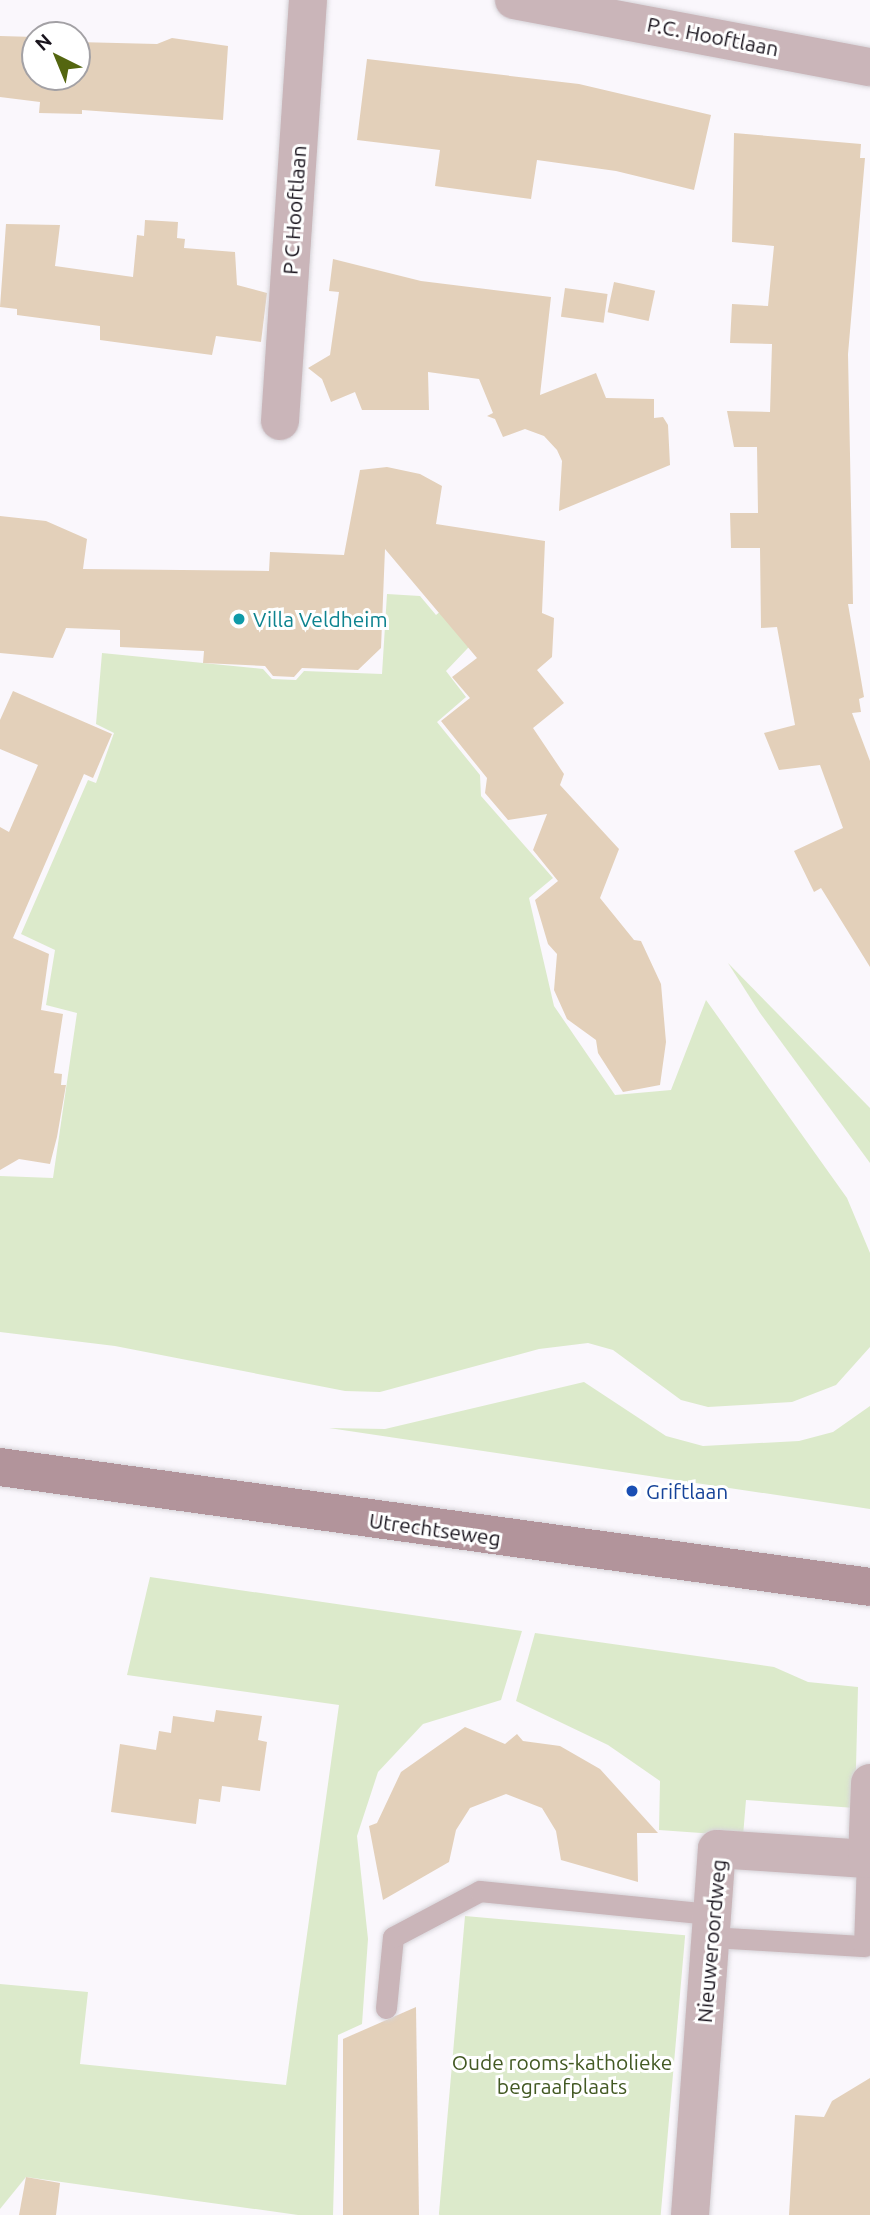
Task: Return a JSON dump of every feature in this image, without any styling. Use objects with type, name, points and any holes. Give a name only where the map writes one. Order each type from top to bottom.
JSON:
[{"type":"main road","name":"Utrechtseweg","points":[[0,1467],[870,1587]]},
{"type":"street","name":"P C Hooftlaan","points":[[280,421],[308,0]]},
{"type":"street","name":"P.C. Hooftlaan","points":[[514,0],[870,67]]},
{"type":"street","points":[[867,1859],[870,1783]]},
{"type":"street","name":"Nieuweroordweg","points":[[690,2215],[717,1849],[867,1859]]},
{"type":"lane","points":[[386,2008],[393,1937],[480,1891],[864,1946],[867,1859]]},
{"type":"green space","points":[[387,594],[420,596],[436,615],[458,597],[487,628],[446,671],[466,697],[437,722],[480,775],[481,796],[553,878],[529,898],[554,1006],[615,1095],[671,1090],[706,1000],[847,1198],[870,1253],[870,1347],[836,1385],[792,1402],[708,1407],[681,1400],[613,1350],[588,1343],[539,1349],[380,1392],[345,1391],[115,1346],[0,1332],[0,1176],[53,1178],[77,1013],[46,1005],[55,950],[21,934],[88,780],[96,783],[114,733],[96,724],[102,653],[263,669],[272,679],[296,680],[304,671],[382,674]]},
{"type":"green space","points":[[728,963],[870,1108],[870,1163],[760,1013]]},
{"type":"green space","points":[[584,1382],[666,1436],[703,1446],[799,1441],[833,1432],[870,1406],[870,1509],[329,1428],[385,1429]]},
{"type":"green space","points":[[150,1577],[522,1631],[501,1700],[423,1724],[378,1772],[357,1836],[368,1939],[362,2024],[338,2035],[333,2215],[298,2215],[26,2177],[0,2209],[0,1984],[88,1992],[80,2064],[286,2085],[339,1705],[127,1675]]},
{"type":"green space","points":[[535,1633],[774,1667],[808,1682],[858,1687],[855,1808],[746,1800],[743,1836],[659,1830],[660,1781],[608,1745],[516,1701]]},
{"type":"green space","name":"Oude rooms-katholieke begraafplaats","points":[[465,1916],[685,1935],[661,2215],[439,2215]]},
{"type":"building","points":[[0,36],[21,37],[21,91],[91,91],[91,42],[157,44],[172,38],[228,46],[223,120],[82,110],[82,114],[39,113],[40,102],[0,97]]},
{"type":"building","points":[[367,59],[579,84],[711,115],[694,190],[616,171],[537,160],[531,199],[435,186],[440,150],[357,140]]},
{"type":"building","points":[[734,133],[861,144],[860,158],[865,158],[848,354],[853,604],[848,604],[864,697],[859,699],[861,712],[852,713],[870,761],[870,967],[821,888],[814,892],[794,851],[843,828],[820,765],[779,770],[764,733],[795,725],[777,627],[761,628],[760,548],[731,548],[730,513],[758,513],[757,447],[734,447],[727,411],[770,412],[772,344],[730,343],[732,304],[768,306],[774,246],[732,242]]},
{"type":"building","points":[[145,220],[178,222],[177,238],[185,239],[184,248],[235,252],[237,285],[267,293],[261,342],[216,336],[212,355],[144,346],[100,340],[100,326],[17,315],[17,309],[0,307],[6,224],[60,225],[55,266],[133,277],[137,235],[144,236]]},
{"type":"building","points":[[333,259],[421,281],[551,297],[540,395],[596,373],[606,398],[654,399],[654,418],[663,417],[668,425],[670,465],[559,511],[562,461],[557,450],[544,436],[525,429],[503,437],[495,419],[487,416],[493,413],[479,379],[428,372],[429,410],[362,410],[355,392],[331,402],[322,379],[308,368],[330,355],[339,292],[329,291]]},
{"type":"building","points":[[614,282],[655,291],[649,321],[608,312]]},
{"type":"building","points":[[565,288],[608,294],[604,323],[561,317]]},
{"type":"building","points":[[387,467],[420,474],[442,486],[436,524],[545,541],[542,613],[554,618],[552,657],[537,670],[564,703],[533,728],[564,774],[560,785],[619,849],[600,898],[634,940],[641,941],[661,984],[666,1042],[660,1085],[623,1092],[598,1053],[596,1040],[567,1019],[554,990],[557,954],[548,944],[535,900],[558,881],[533,850],[547,814],[508,820],[485,793],[487,778],[441,721],[470,698],[452,677],[477,658],[385,549],[381,648],[358,670],[302,668],[294,677],[273,676],[265,666],[203,663],[204,651],[120,647],[120,630],[66,628],[53,658],[0,653],[0,516],[46,521],[87,539],[83,569],[269,571],[270,552],[344,555],[360,470]]},
{"type":"building","points":[[13,691],[112,734],[93,778],[84,774],[13,938],[49,954],[41,1010],[63,1014],[54,1073],[62,1074],[61,1085],[66,1085],[57,1137],[50,1164],[19,1159],[0,1170],[0,827],[9,832],[38,765],[0,749],[0,720]]},
{"type":"building","points":[[216,1710],[262,1716],[258,1740],[267,1742],[260,1791],[222,1786],[220,1802],[199,1799],[196,1824],[111,1812],[120,1744],[156,1750],[159,1731],[171,1733],[173,1716],[214,1722]]},
{"type":"building","points":[[465,1727],[505,1744],[517,1734],[523,1741],[560,1746],[600,1769],[658,1833],[637,1833],[638,1882],[561,1860],[556,1831],[542,1808],[506,1794],[470,1808],[456,1830],[449,1862],[383,1900],[369,1826],[377,1823],[401,1772]]},
{"type":"building","points":[[416,2007],[419,2215],[343,2215],[343,2039]]},
{"type":"building","points":[[870,2078],[870,2215],[789,2215],[795,2115],[824,2117],[832,2101]]},
{"type":"building","points":[[26,2177],[60,2183],[56,2215],[19,2215]]},
{"type":"place","name":"Villa Veldheim","points":[[239,619]]},
{"type":"place","name":"Griftlaan","points":[[632,1491]]}]
